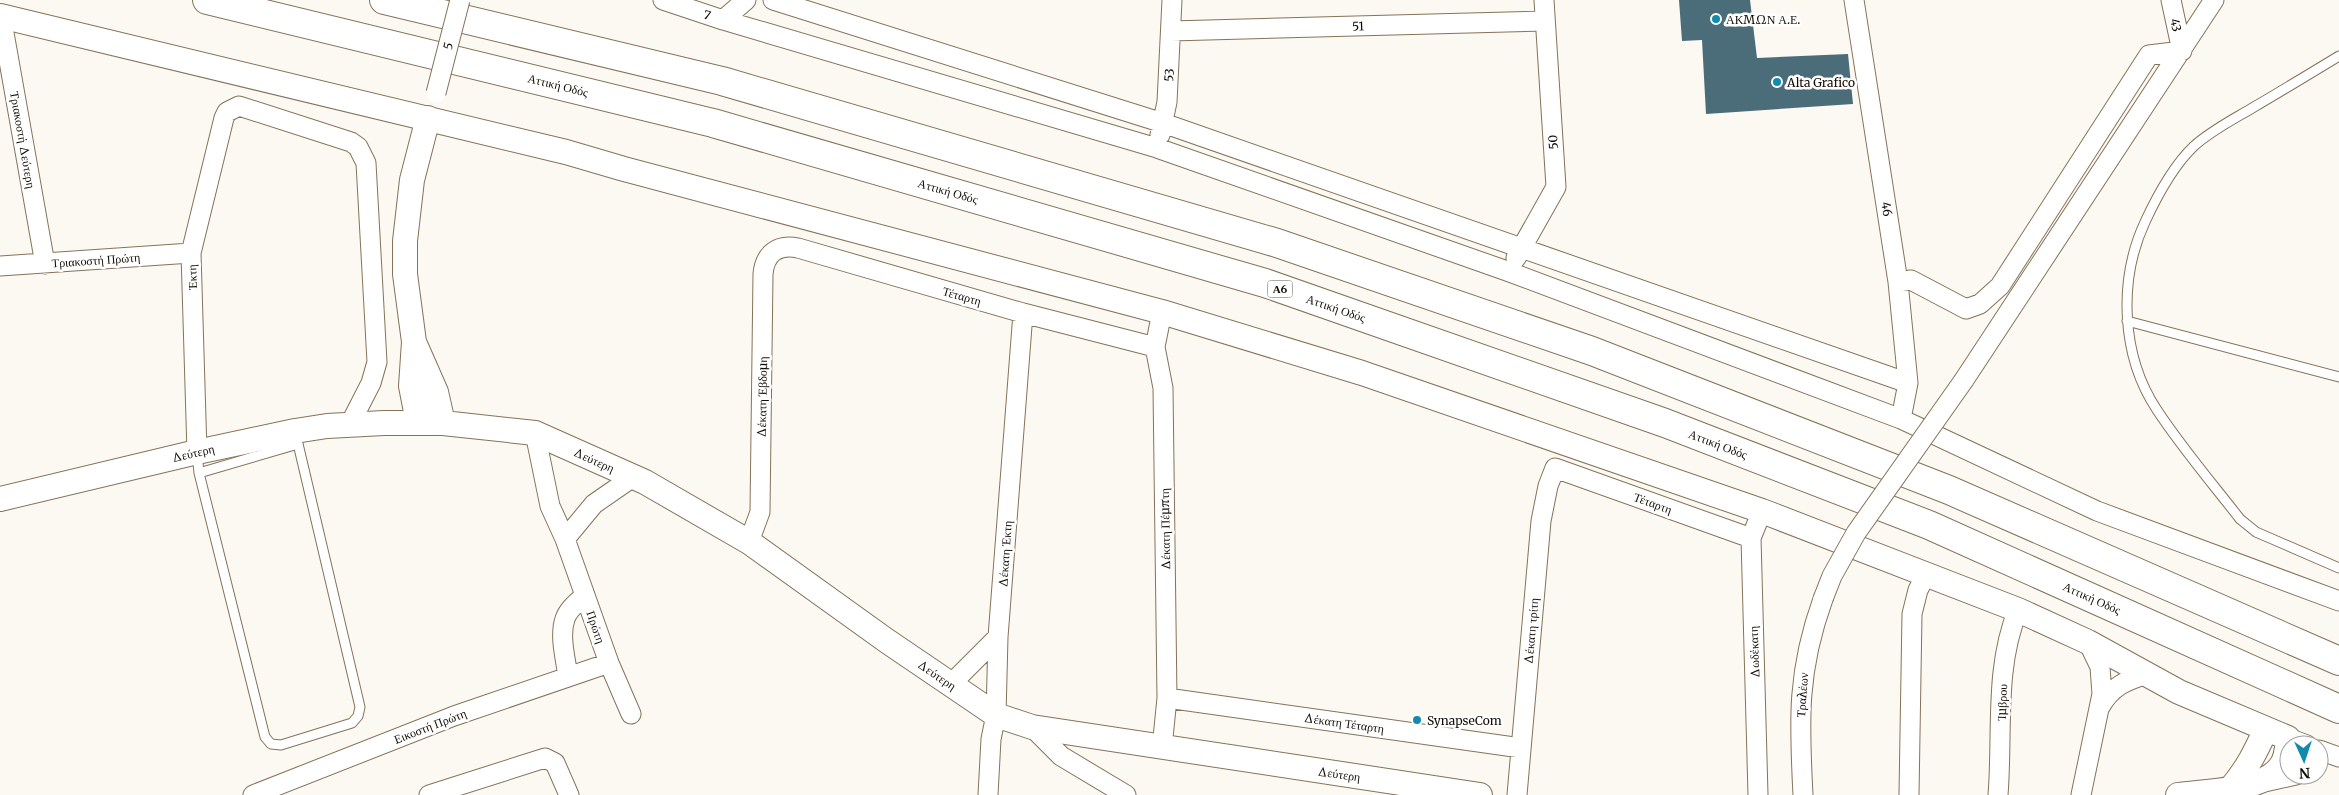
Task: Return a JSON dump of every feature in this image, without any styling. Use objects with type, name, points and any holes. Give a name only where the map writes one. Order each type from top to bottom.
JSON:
[{"type":"highway","name":"Αττική Οδός","points":[[207,0],[713,123],[1265,283],[1665,423],[1929,525],[2339,709]]},
{"type":"highway","points":[[384,0],[722,81],[1286,246],[1592,350],[1940,486],[2339,661]]},
{"type":"street","name":"5","points":[[428,118],[460,0]]},
{"type":"street","name":"7","points":[[663,0],[723,20],[1157,148],[1507,272],[1901,419],[2097,511],[2339,601]]},
{"type":"street","points":[[723,20],[746,0]]},
{"type":"street","points":[[773,0],[1163,123],[1908,383]]},
{"type":"street","name":"53","points":[[1157,148],[1167,102],[1172,31],[1172,0]]},
{"type":"street","name":"50","points":[[1507,272],[1522,249],[1556,187],[1544,0]]},
{"type":"street","name":"46","points":[[1854,0],[1898,282],[1908,383],[1901,419]]},
{"type":"street","name":"43","points":[[2171,0],[2182,51]]},
{"type":"street","name":"Τραλέων","points":[[1803,795],[1800,728],[1801,692],[1808,643],[1832,576],[1856,533],[1964,380],[2214,0]]},
{"type":"street","points":[[1,16],[566,152],[1162,312],[1362,373],[1762,511],[2018,610],[2088,642],[2179,692],[2282,735]]},
{"type":"street","name":"Τριακοστή Δεύτερη","points":[[1,16],[3,43],[45,264]]},
{"type":"street","name":"51","points":[[1172,31],[1545,21]]},
{"type":"street","points":[[1898,282],[1911,280],[1966,309],[1980,304],[2000,286],[2149,55],[2182,51]]},
{"type":"street","name":"Έκτη","points":[[198,463],[191,253],[224,118],[232,108],[239,106],[351,142],[358,147],[366,163],[377,362],[371,383],[350,424]]},
{"type":"street","points":[[418,422],[411,386],[414,342],[405,274],[405,241],[412,180],[428,118]]},
{"type":"street","name":"Τέταρτη","points":[[772,252],[778,248],[788,246],[798,248],[1023,313],[1155,348]]},
{"type":"street","name":"Δέκατη Έβδομη","points":[[749,542],[760,512],[763,274],[764,264],[772,252]]},
{"type":"street","name":"Τριακοστή Πρώτη","points":[[0,266],[191,253]]},
{"type":"street","name":"Δέκατη Πέμπτη","points":[[1162,312],[1155,348],[1163,388],[1167,698],[1162,748]]},
{"type":"street","name":"Δέκατη Έκτη","points":[[988,795],[992,739],[996,716],[998,637],[1023,313]]},
{"type":"street","points":[[414,342],[436,392],[443,423]]},
{"type":"street","name":"Δεύτερη","points":[[0,499],[198,463],[350,424],[443,423],[535,433],[633,477],[749,542],[996,716],[1032,727],[1480,795]]},
{"type":"street","name":"Πρώτη","points":[[535,433],[550,506],[565,538],[609,663],[631,714]]},
{"type":"street","name":"Τέταρτη","points":[[1555,468],[1751,538]]},
{"type":"street","name":"Δέκατη τρίτη","points":[[1517,795],[1541,521],[1546,493],[1555,468]]},
{"type":"street","points":[[565,538],[594,504],[633,477]]},
{"type":"street","name":"Δωδέκατη","points":[[1758,795],[1751,538],[1762,511]]},
{"type":"street","points":[[1909,795],[1912,614],[1918,590],[1926,575]]},
{"type":"street","points":[[568,677],[563,632],[565,619],[570,609],[585,595]]},
{"type":"street","name":"Ίμβρου","points":[[1998,795],[2003,660],[2009,631],[2018,610]]},
{"type":"street","points":[[950,685],[998,637]]},
{"type":"street","points":[[2081,795],[2100,707],[2100,667],[2088,642]]},
{"type":"street","name":"Εικοστή Πρώτη","points":[[254,795],[299,787],[454,716],[609,663]]},
{"type":"street","points":[[2100,707],[2112,689],[2148,674]]},
{"type":"street","name":"Δέκατη Τέταρτη","points":[[1167,698],[1521,748]]},
{"type":"street","points":[[1032,727],[1061,756],[1126,795]]},
{"type":"street","points":[[2231,788],[2245,773],[2266,729]]},
{"type":"street","points":[[429,795],[545,758],[555,763],[569,795]]},
{"type":"street","points":[[2257,784],[2272,776],[2279,769]]},
{"type":"street","points":[[2178,795],[2257,784],[2279,779]]},
{"type":"lane","points":[[2339,56],[2220,127],[2194,147],[2155,200],[2138,236],[2127,292],[2127,321],[2134,354],[2143,384],[2156,410],[2240,519],[2256,532],[2339,568]]},
{"type":"lane","points":[[2127,321],[2339,377]]},
{"type":"lane","points":[[198,463],[265,737],[271,744],[281,745],[352,723],[358,716],[360,707],[297,437]]},
{"type":"building","name":"Alta Grafico","points":[[1679,0],[1750,0],[1757,58],[1848,54],[1853,104],[1706,114],[1702,40],[1682,41]]},
{"type":"place","name":"ΑΚΜΩΝ Α.Ε.","points":[[1716,19]]},
{"type":"place","name":"Alta Grafico","points":[[1777,82]]},
{"type":"place","name":"SynapseCom","points":[[1417,720]]}]
